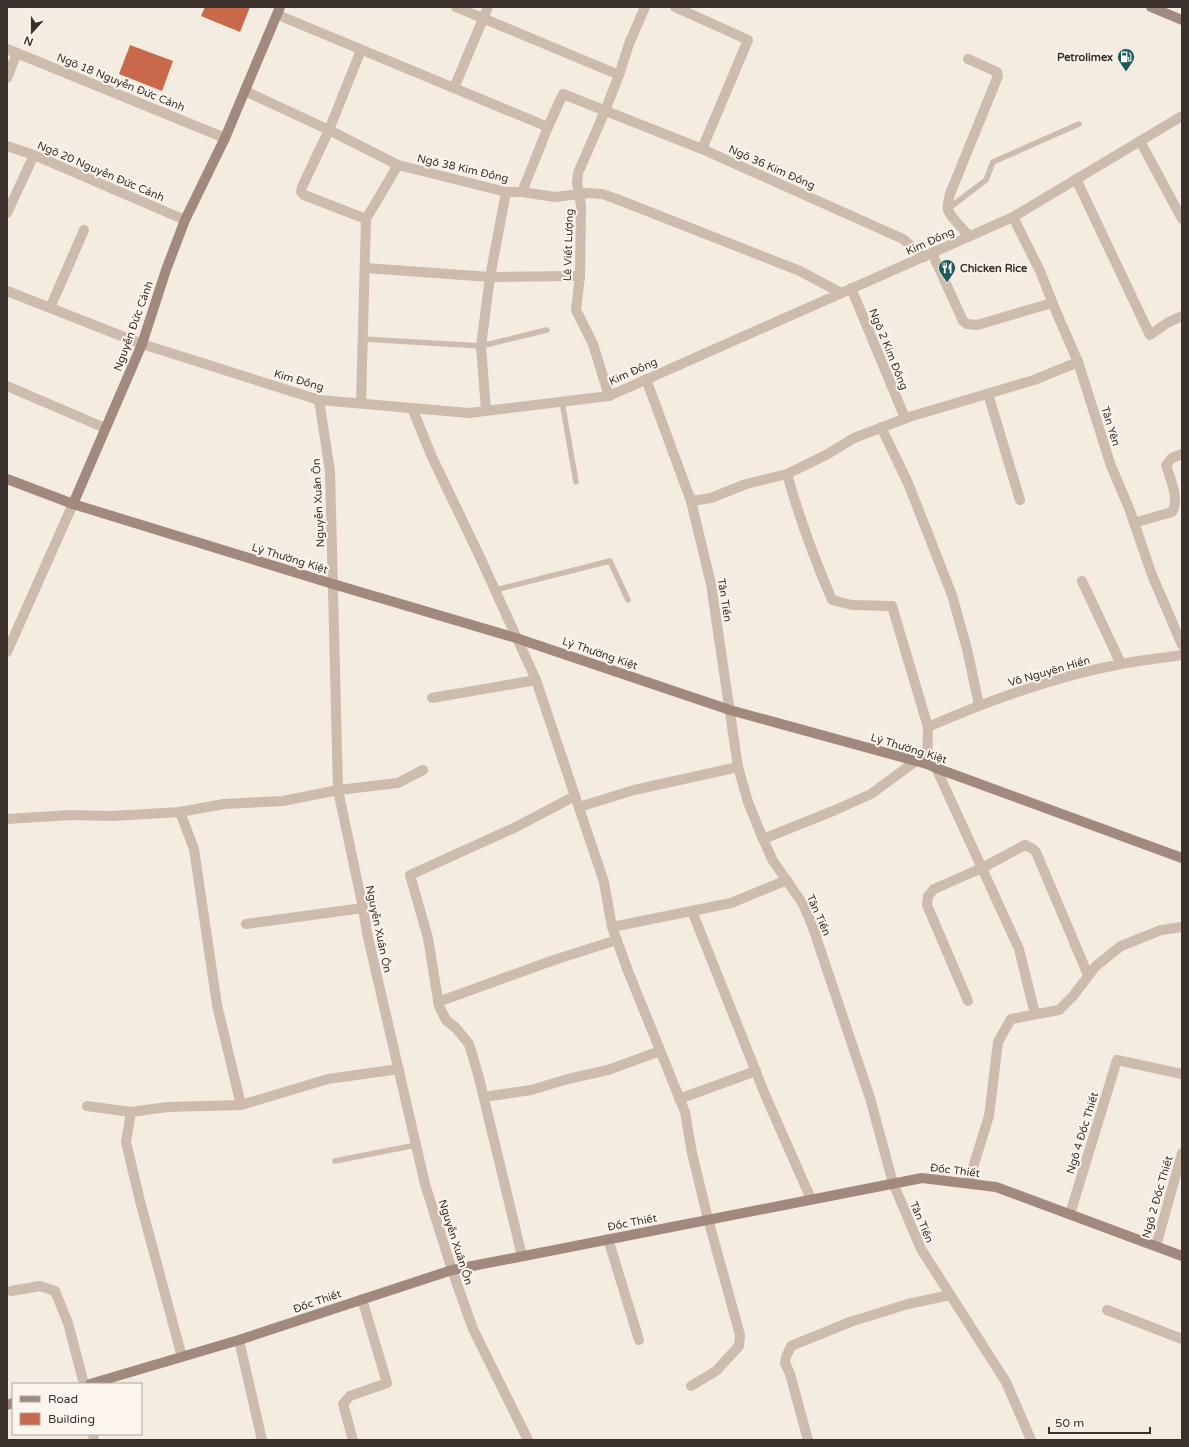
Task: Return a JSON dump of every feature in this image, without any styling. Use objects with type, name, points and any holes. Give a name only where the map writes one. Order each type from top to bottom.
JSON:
[{"type":"street","points":[[456,7],[619,74]]},
{"type":"street","points":[[454,88],[488,7]]},
{"type":"street","name":"Lê Viết Lượng","points":[[609,396],[593,344],[576,310],[580,276],[581,205],[578,193],[578,173],[605,111],[629,44],[645,7]]},
{"type":"street","points":[[675,7],[748,40],[702,149]]},
{"type":"street","points":[[1151,7],[1182,20]]},
{"type":"street","points":[[279,11],[362,50],[548,127],[522,192]]},
{"type":"street","name":"Nguyễn Đức Cảnh","points":[[7,652],[142,344],[166,270],[185,220],[225,138],[279,11]]},
{"type":"street","name":"Ngõ 18 Nguyễn Đức Cảnh","points":[[7,49],[225,138]]},
{"type":"street","points":[[362,50],[329,130],[301,192],[304,195],[366,219]]},
{"type":"street","points":[[7,78],[17,53]]},
{"type":"street","points":[[968,59],[997,72],[998,76],[950,194],[948,203],[948,210],[950,214],[969,236]]},
{"type":"street","name":"Ngõ 38 Kim Đồng","points":[[245,91],[329,130],[398,165],[506,192],[522,192],[555,197],[578,193],[602,194],[800,271],[841,293]]},
{"type":"street","name":"Ngõ 36 Kim Đồng","points":[[548,127],[563,94],[702,149],[903,239],[928,255]]},
{"type":"street","name":"Kim Đồng","points":[[7,290],[142,344],[320,400],[469,413],[609,396],[1013,217],[1182,116]]},
{"type":"street","points":[[1140,141],[1182,219]]},
{"type":"street","name":"Ngõ 20 Nguyễn Đức Cảnh","points":[[7,146],[34,155],[185,220]]},
{"type":"street","points":[[7,213],[34,155]]},
{"type":"street","points":[[361,403],[366,268],[366,219],[398,165]]},
{"type":"street","points":[[1076,179],[1150,336],[1167,323],[1182,316]]},
{"type":"street","points":[[486,411],[481,346],[490,277],[506,192]]},
{"type":"street","name":"Tân Yên","points":[[1013,217],[1040,271],[1052,303],[1078,362],[1111,466],[1134,523],[1152,575],[1182,645]]},
{"type":"street","points":[[50,308],[84,230]]},
{"type":"street","points":[[928,255],[963,321],[967,324],[977,325],[1052,303]]},
{"type":"street","points":[[366,268],[490,277],[580,276]]},
{"type":"street","name":"Ngõ 2 Kim Đồng","points":[[851,288],[905,418]]},
{"type":"street","points":[[691,501],[711,498],[746,484],[787,474],[826,455],[854,438],[905,418],[1034,380],[1078,362]]},
{"type":"street","name":"Tân Tiến","points":[[646,379],[691,501],[710,584],[738,767],[748,802],[763,840],[774,861],[802,904],[823,957],[870,1098],[893,1183],[920,1249],[1006,1382],[1031,1440]]},
{"type":"street","points":[[7,386],[104,428]]},
{"type":"street","points":[[988,394],[1020,500]]},
{"type":"street","name":"Nguyễn Xuân Ôn","points":[[320,400],[330,471],[338,790],[367,933],[425,1184],[452,1270],[474,1329],[528,1440]]},
{"type":"street","points":[[412,408],[432,457],[536,680],[604,882],[612,927],[628,971],[685,1112],[692,1154],[708,1219],[740,1335],[739,1346],[716,1371],[691,1386]]},
{"type":"street","points":[[882,427],[908,483],[952,594],[967,649],[979,705]]},
{"type":"street","points":[[1134,523],[1172,512],[1176,505],[1175,497],[1172,480],[1166,465],[1172,458],[1182,454]]},
{"type":"street","points":[[787,474],[796,509],[814,559],[832,600],[852,605],[892,606],[928,727],[932,766],[982,868],[1018,950],[1036,1014]]},
{"type":"street","name":"Lý Thường Kiệt","points":[[7,479],[73,504],[333,584],[516,638],[730,710],[932,766],[1182,858]]},
{"type":"street","points":[[1082,581],[1121,664]]},
{"type":"street","name":"Võ Nguyên Hiến","points":[[928,727],[979,705],[1058,679],[1121,664],[1182,655]]},
{"type":"street","points":[[432,698],[536,680]]},
{"type":"street","points":[[763,840],[871,794],[916,761]]},
{"type":"street","points":[[579,807],[634,790],[738,767]]},
{"type":"street","points":[[7,819],[71,815],[112,816],[180,812],[224,804],[283,801],[338,790],[398,784],[423,770]]},
{"type":"street","points":[[522,1256],[484,1097],[469,1044],[456,1028],[446,1020],[438,1002],[428,938],[410,875],[514,828],[575,796]]},
{"type":"street","points":[[180,812],[194,849],[217,1005],[241,1105]]},
{"type":"street","points":[[968,1001],[927,905],[928,896],[934,889],[982,868],[1022,846],[1028,845],[1033,849],[1088,975]]},
{"type":"street","points":[[612,927],[731,903],[787,880]]},
{"type":"street","points":[[246,924],[363,908]]},
{"type":"street","points":[[692,911],[766,1096],[812,1199]]},
{"type":"street","points":[[968,1183],[989,1116],[998,1042],[1011,1019],[1059,1010],[1073,996],[1096,966],[1121,946],[1161,930],[1182,927]]},
{"type":"street","points":[[438,1002],[554,960],[617,940]]},
{"type":"street","points":[[484,1097],[531,1090],[568,1079],[608,1070],[660,1051]]},
{"type":"street","name":"Ngõ 4 Đốc Thiết","points":[[1070,1214],[1117,1060],[1182,1074]]},
{"type":"street","points":[[87,1106],[131,1112],[167,1107],[241,1105],[328,1079],[399,1069]]},
{"type":"street","points":[[679,1099],[756,1071]]},
{"type":"street","points":[[131,1112],[126,1142],[140,1201],[182,1357]]},
{"type":"street","name":"Ngõ 2 Đốc Thiết","points":[[1156,1246],[1182,1154]]},
{"type":"street","name":"Đốc Thiết","points":[[93,1383],[240,1340],[452,1270],[922,1178],[996,1187],[1182,1256]]},
{"type":"street","points":[[608,1239],[639,1340]]},
{"type":"street","points":[[11,1291],[40,1286],[55,1291],[68,1323],[84,1383]]},
{"type":"street","points":[[808,1440],[790,1374],[785,1363],[791,1346],[850,1322],[908,1304],[950,1295]]},
{"type":"street","points":[[353,1440],[344,1404],[350,1396],[387,1383],[362,1299]]},
{"type":"street","points":[[1106,1310],[1182,1339]]},
{"type":"street","points":[[240,1340],[262,1440]]},
{"type":"lane","points":[[948,210],[986,180],[993,162],[1079,124]]},
{"type":"lane","points":[[363,339],[481,346],[547,330]]},
{"type":"lane","points":[[562,402],[576,482]]},
{"type":"lane","points":[[495,590],[610,561],[628,600]]},
{"type":"lane","points":[[335,1161],[416,1145]]},
{"type":"building","points":[[205,7],[250,7],[240,32],[201,16]]},
{"type":"building","points":[[130,45],[173,61],[162,91],[119,74]]},
{"type":"place","name":"Petrolimex","points":[[1126,72]]},
{"type":"place","name":"Chicken Rice","points":[[947,283]]}]
